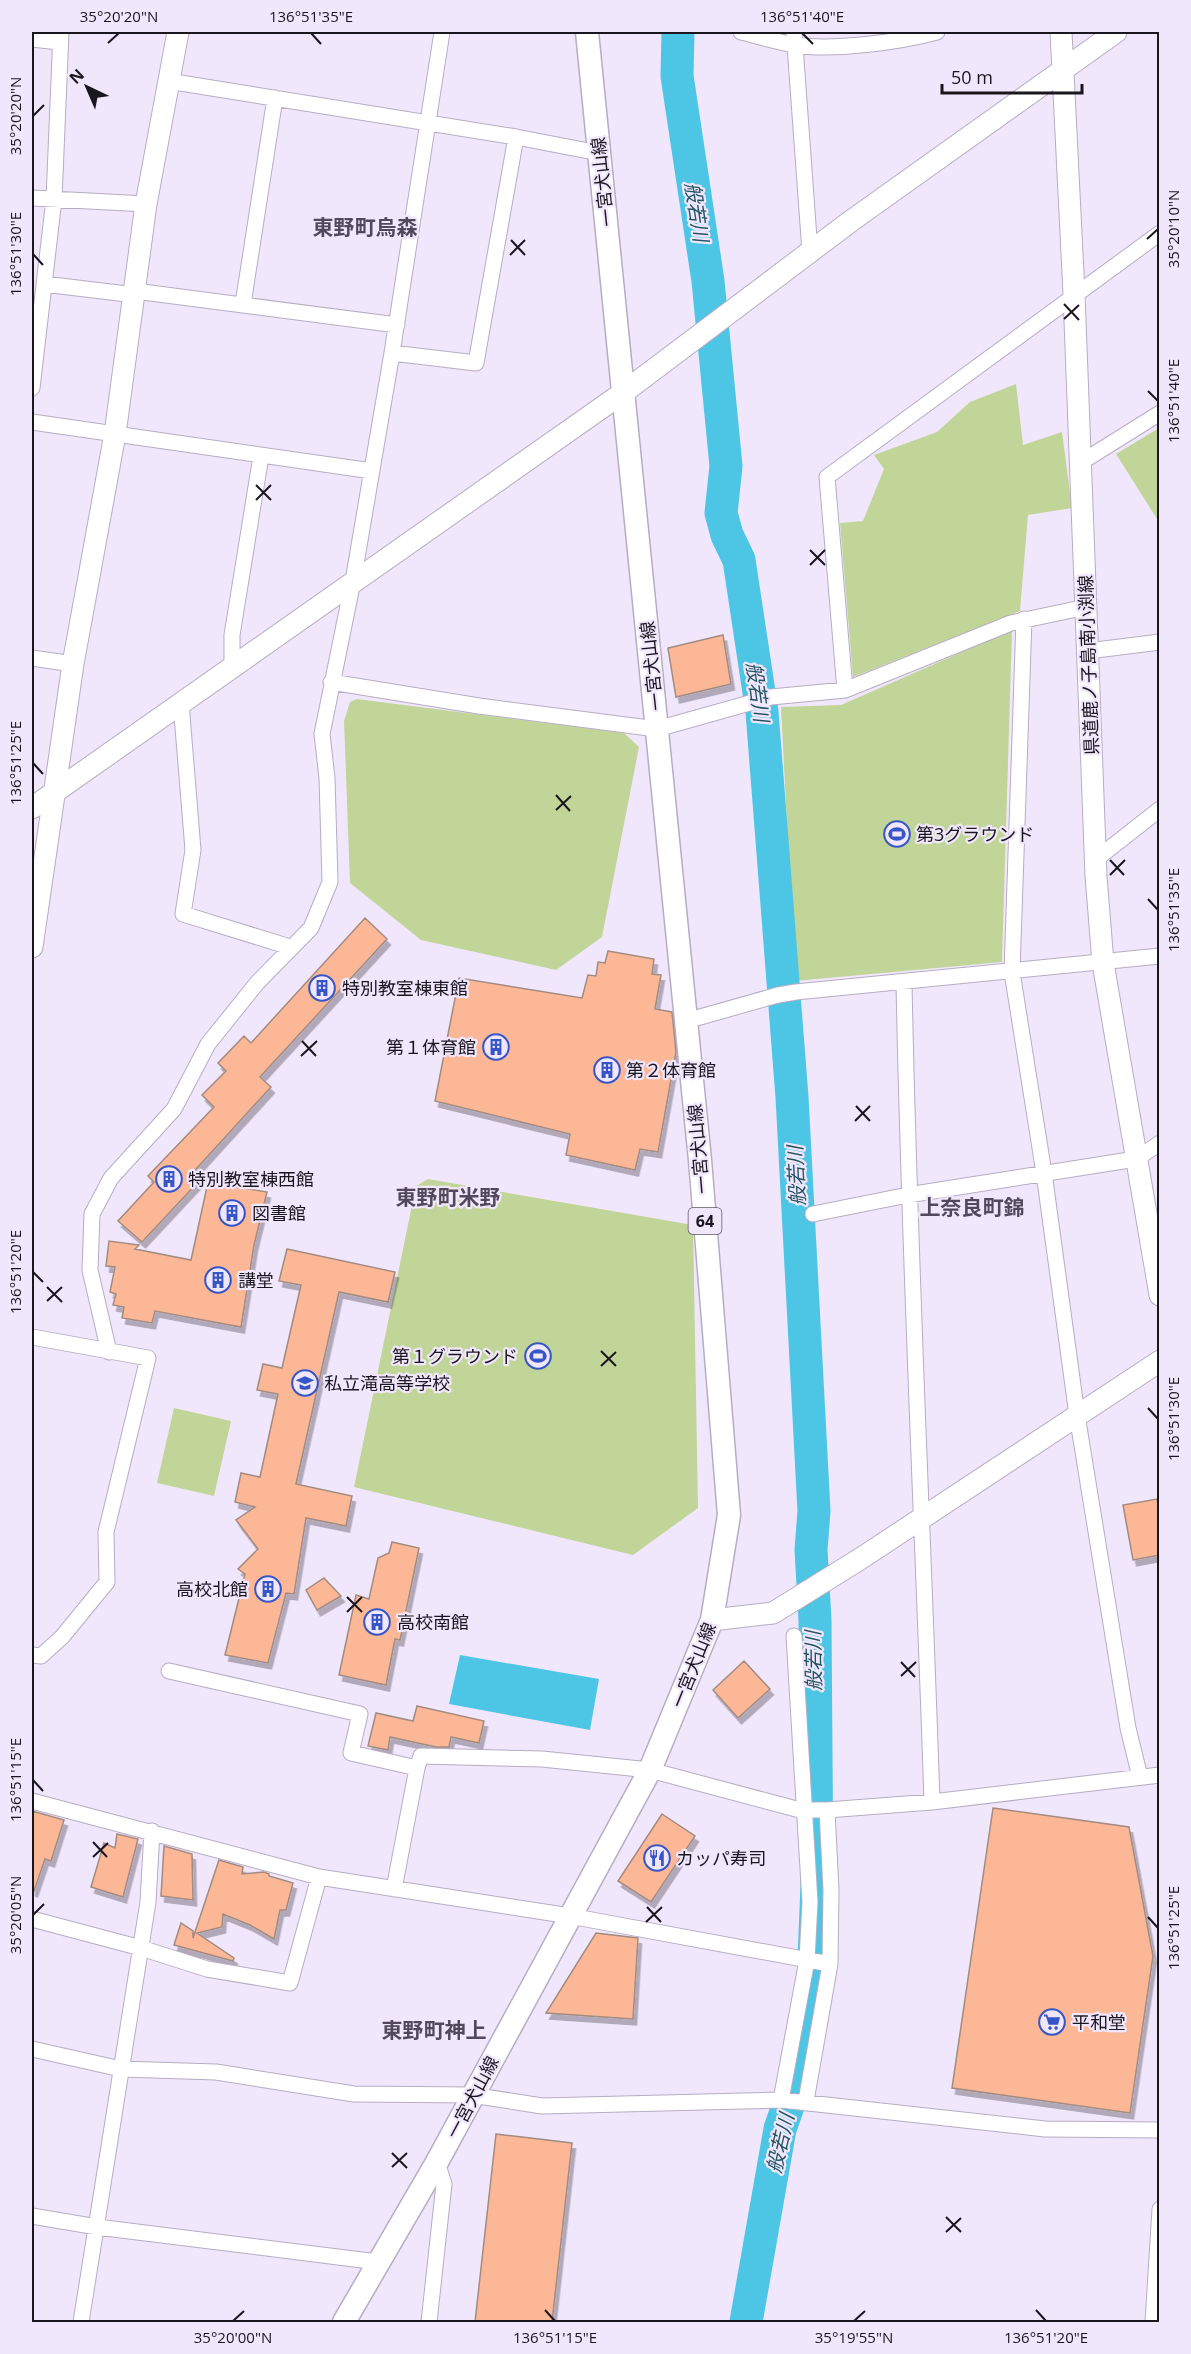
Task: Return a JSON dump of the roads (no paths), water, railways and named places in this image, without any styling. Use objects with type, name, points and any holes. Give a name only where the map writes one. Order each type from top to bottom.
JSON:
[{"type":"main road","name":"一宮犬山線","points":[[344,2322],[437,2162],[650,1770],[712,1620],[729,1515],[701,1172],[586,32]]},
{"type":"street","points":[[32,947],[73,664],[115,434],[146,204],[178,32]]},
{"type":"street","points":[[109,1352],[90,1270],[92,1214],[111,1178],[174,1109],[208,1044],[257,983],[311,928],[330,882],[327,778],[322,734],[353,581],[397,325],[442,32]]},
{"type":"street","points":[[741,32],[795,38],[836,46],[912,39],[937,32]]},
{"type":"street","name":"県道鹿ノ子島南小渕線","points":[[1061,32],[1074,294],[1095,860],[1102,963],[1160,1295]]},
{"type":"street","points":[[32,808],[624,392],[810,252],[1116,32]]},
{"type":"street","points":[[32,39],[60,37],[54,199],[32,388]]},
{"type":"street","points":[[795,38],[810,252]]},
{"type":"street","points":[[168,81],[516,137],[599,153]]},
{"type":"street","points":[[243,304],[275,98]]},
{"type":"street","points":[[392,353],[476,363],[516,137]]},
{"type":"street","points":[[32,198],[146,204]]},
{"type":"street","points":[[845,690],[827,477],[1160,233]]},
{"type":"street","points":[[44,284],[243,304],[397,325]]},
{"type":"street","points":[[1080,463],[1160,413]]},
{"type":"street","points":[[32,422],[372,471]]},
{"type":"street","points":[[232,666],[232,635],[261,456]]},
{"type":"street","points":[[331,682],[479,706],[657,729],[771,698],[845,690],[1024,619],[1086,607]]},
{"type":"street","points":[[1024,619],[1012,972],[1044,1173],[1077,1415],[1128,1728],[1140,1777]]},
{"type":"street","points":[[1088,651],[1160,642]]},
{"type":"street","points":[[32,658],[73,664]]},
{"type":"street","points":[[181,703],[193,850],[183,914],[290,947]]},
{"type":"street","points":[[1095,860],[1160,809]]},
{"type":"street","points":[[686,1021],[796,992],[1160,956]]},
{"type":"street","points":[[904,982],[908,1194],[932,1802]]},
{"type":"street","points":[[813,1214],[908,1194],[1136,1159],[1160,1143]]},
{"type":"street","points":[[32,1336],[148,1358],[106,1532],[107,1582],[62,1637],[35,1658]]},
{"type":"street","points":[[712,1620],[773,1613],[1160,1361]]},
{"type":"street","points":[[781,2100],[807,1960],[810,1902],[794,1636]]},
{"type":"street","points":[[169,1671],[360,1714],[351,1754],[417,1768]]},
{"type":"street","points":[[394,1888],[421,1756],[542,1759],[650,1770],[805,1809],[827,1810],[932,1802],[1160,1775]]},
{"type":"street","points":[[32,1801],[319,1877],[570,1916],[830,1964]]},
{"type":"street","points":[[806,2101],[830,1964],[831,1890],[827,1810]]},
{"type":"street","points":[[81,2322],[148,1902],[152,1831]]},
{"type":"street","points":[[32,1919],[141,1948],[207,1969],[290,1983],[319,1877]]},
{"type":"street","points":[[32,2049],[121,2070],[216,2072],[354,2094],[472,2095],[542,2106],[806,2101],[1045,2129],[1160,2130]]},
{"type":"street","points":[[429,2322],[444,2184],[437,2162]]},
{"type":"street","points":[[1153,2322],[1160,2209]]},
{"type":"street","points":[[32,2216],[97,2227],[378,2262]]},
{"type":"water","points":[[460,1655],[599,1679],[590,1730],[449,1704]]},
{"type":"waterway","name":"般若川","points":[[678,32],[677,76],[708,281],[726,466],[721,513],[727,535],[739,560],[762,712],[792,1097],[814,1511],[811,1550],[815,1620],[817,1885],[813,1983],[797,2080],[780,2129],[746,2322]]},
{"type":"place","name":"第3グラウンド","points":[[897,834]]},
{"type":"place","name":"特別教室棟東館","points":[[322,988]]},
{"type":"place","name":"第１体育館","points":[[496,1047]]},
{"type":"place","name":"第２体育館","points":[[607,1070]]},
{"type":"place","name":"特別教室棟西館","points":[[169,1179]]},
{"type":"place","name":"図書館","points":[[232,1213]]},
{"type":"place","name":"講堂","points":[[218,1280]]},
{"type":"place","name":"第１グラウンド","points":[[538,1356]]},
{"type":"place","name":"私立滝高等学校","points":[[305,1383]]},
{"type":"place","name":"高校北館","points":[[268,1589]]},
{"type":"place","name":"高校南館","points":[[377,1622]]},
{"type":"place","name":"カッパ寿司","points":[[657,1858]]},
{"type":"place","name":"平和堂","points":[[1052,2022]]},
{"type":"district","name":"東野町烏森","points":[[365,227]]},
{"type":"district","name":"東野町米野","points":[[448,1197]]},
{"type":"district","name":"上奈良町錦","points":[[972,1207]]},
{"type":"district","name":"東野町神上","points":[[434,2030]]}]
